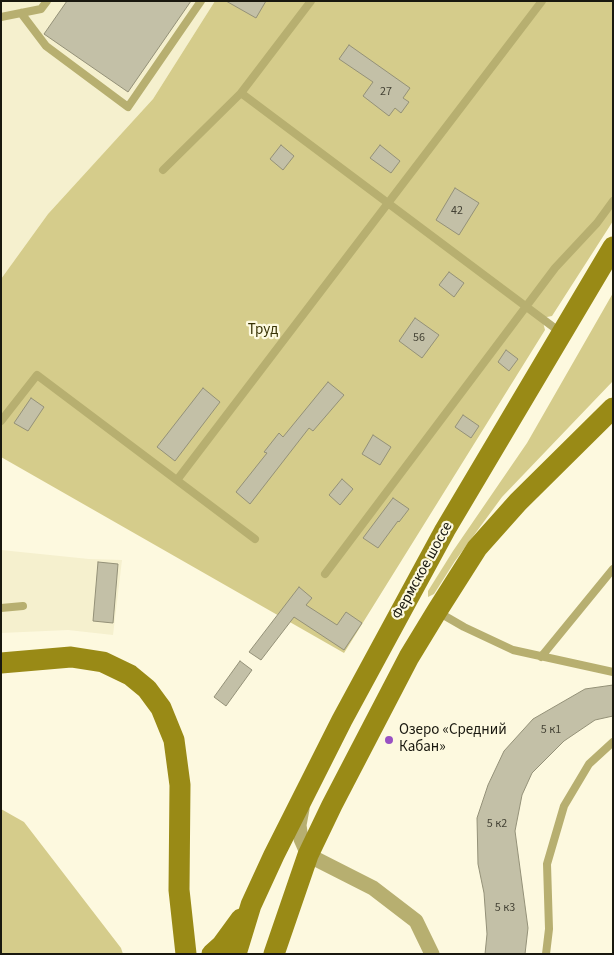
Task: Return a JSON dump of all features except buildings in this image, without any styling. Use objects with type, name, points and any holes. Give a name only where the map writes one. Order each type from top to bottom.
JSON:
[{"type":"main road","name":"Фермское шоссе","points":[[236,954],[251,905],[274,855],[444,530],[613,247]]},
{"type":"main road","points":[[591,284],[613,265]]},
{"type":"main road","name":"Фермское шоссе","points":[[274,954],[308,855],[409,657],[437,611],[477,548],[518,502],[613,408]]},
{"type":"main road","points":[[1,663],[71,657],[103,662],[130,675],[147,689],[161,708],[174,740],[180,785],[179,890],[186,954]]},
{"type":"main road","name":"Фермское шоссе","points":[[212,954],[222,945],[251,905]]},
{"type":"main road","points":[[184,928],[193,947],[202,954]]},
{"type":"street","points":[[303,797],[299,825],[301,839],[308,855],[373,888],[416,921],[432,954]]},
{"type":"lane","points":[[1,17],[41,10],[47,1]]},
{"type":"lane","points":[[21,13],[46,46],[128,107],[200,1]]},
{"type":"lane","points":[[163,170],[241,94],[311,1]]},
{"type":"lane","points":[[177,480],[542,1]]},
{"type":"lane","points":[[241,94],[562,333]]},
{"type":"lane","points":[[325,574],[555,268],[597,222],[613,201]]},
{"type":"lane","points":[[1,421],[38,375],[254,539]]},
{"type":"lane","points":[[541,657],[613,569]]},
{"type":"lane","points":[[1,608],[24,606]]},
{"type":"lane","points":[[437,611],[464,627],[513,650],[613,672]]},
{"type":"lane","points":[[546,954],[549,929],[547,864],[564,806],[589,764],[613,742]]},
{"type":"shaded area","points":[[1,1],[215,1],[153,99],[48,214],[1,279]]},
{"type":"shaded area","points":[[1,550],[89,559],[122,560],[113,635],[68,630],[1,633]]},
{"type":"green space","name":"Труд","points":[[215,1],[613,1],[613,221],[552,316],[542,318],[545,330],[344,653],[1,457],[1,279],[48,214],[153,99]]},
{"type":"green space","points":[[613,293],[613,381],[502,497],[455,561],[434,594],[428,597],[428,591],[453,551],[527,443]]},
{"type":"green space","points":[[1,809],[24,822],[121,948],[123,954],[1,954]]},
{"type":"place","name":"Озеро «Средний Кабан»","points":[[389,740]]}]
